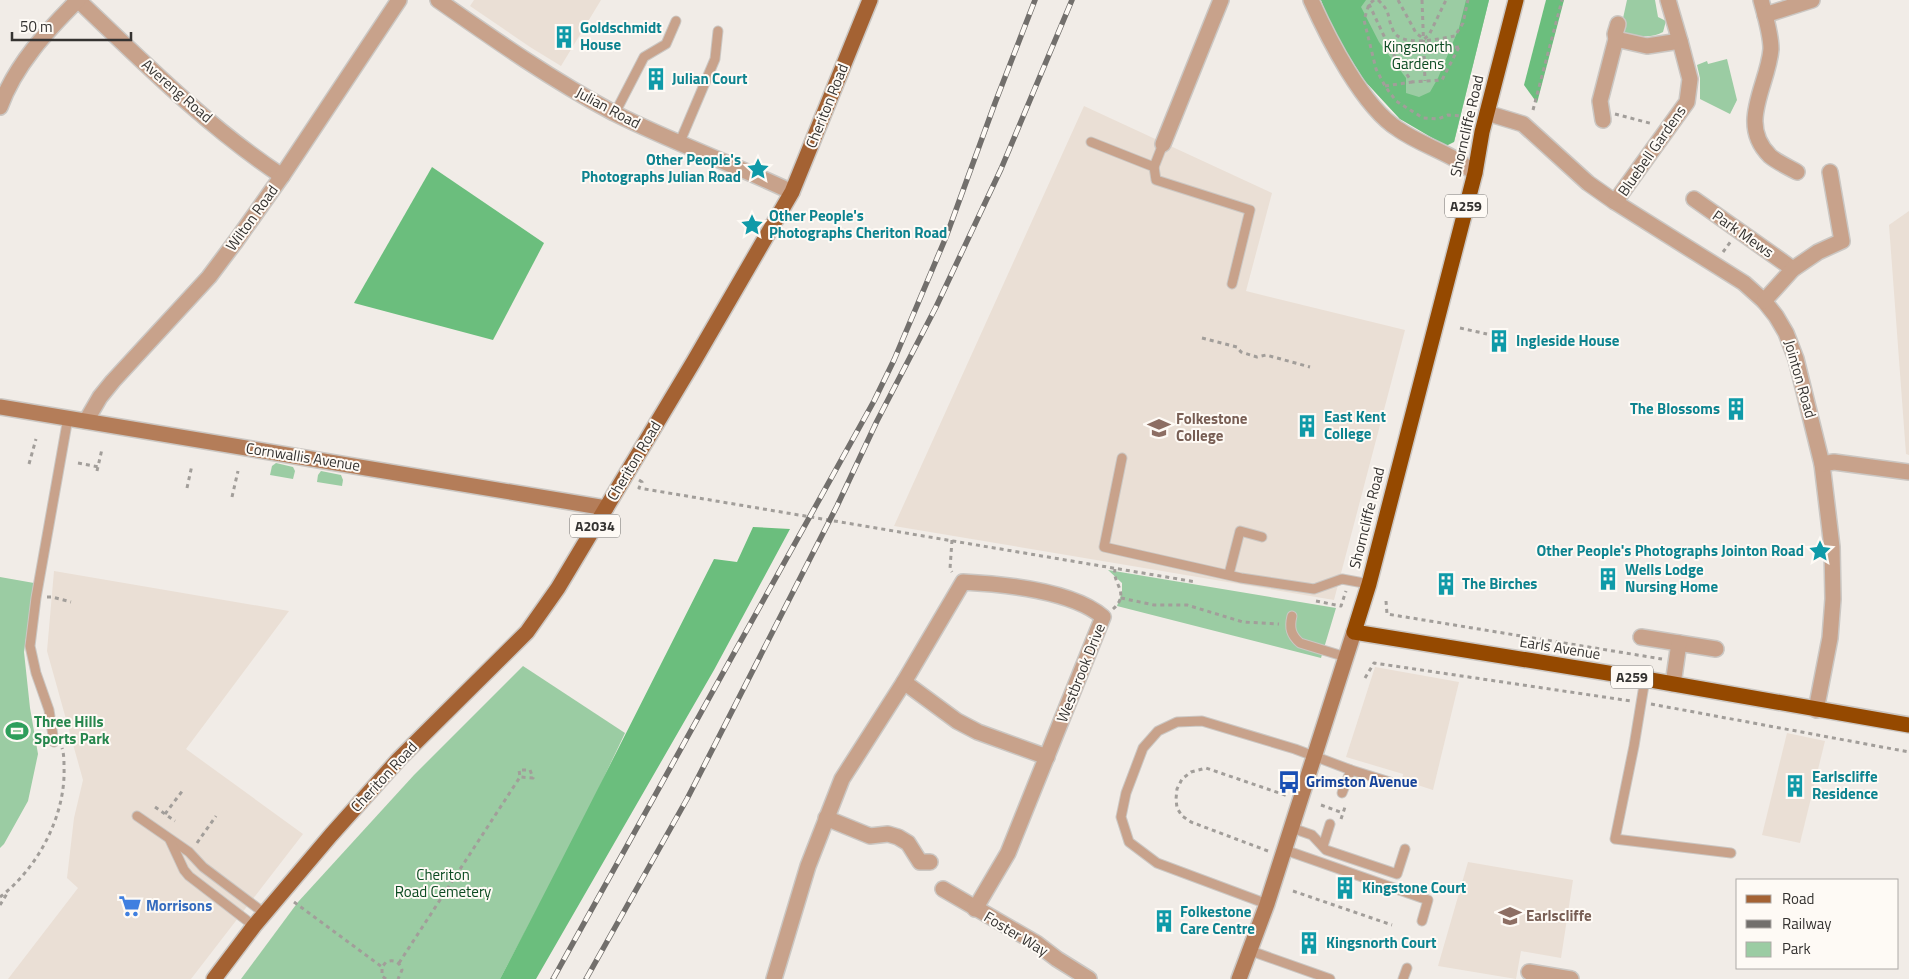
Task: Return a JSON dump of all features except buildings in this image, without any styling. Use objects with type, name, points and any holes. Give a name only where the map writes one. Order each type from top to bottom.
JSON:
[{"type":"highway","name":"Shorncliffe Road","points":[[1354,632],[1475,172],[1487,113],[1516,0]]},
{"type":"highway","name":"Earls Avenue","points":[[1354,632],[1645,679],[1909,725]]},
{"type":"main road","name":"Cheriton Road","points":[[214,979],[264,913],[392,767],[527,632],[558,588],[694,361],[792,192],[870,0]]},
{"type":"street","points":[[0,107],[16,72],[57,21],[78,0]]},
{"type":"street","name":"Avereng Road","points":[[78,0],[192,105],[282,176]]},
{"type":"street","name":"Wilton Road","points":[[86,421],[100,397],[113,381],[209,277],[282,176],[399,0]]},
{"type":"street","name":"Julian Road","points":[[438,0],[526,61],[615,113],[678,144],[792,192]]},
{"type":"street","points":[[1163,144],[1221,0]]},
{"type":"street","points":[[1311,0],[1338,54],[1362,91],[1385,117],[1396,128],[1453,158],[1475,172]]},
{"type":"street","name":"Bluebell Gardens","points":[[1615,202],[1687,102],[1690,79],[1668,0]]},
{"type":"street","points":[[1761,0],[1771,47],[1769,66],[1755,116],[1756,131],[1760,144],[1772,157],[1797,172]]},
{"type":"street","points":[[1765,15],[1812,0]]},
{"type":"street","points":[[1602,115],[1600,101],[1617,31],[1647,46],[1680,41]]},
{"type":"street","name":"Jointon Road","points":[[1487,113],[1523,124],[1588,183],[1744,283],[1764,301],[1786,333],[1796,359],[1822,464],[1830,530],[1833,599],[1830,638],[1816,710]]},
{"type":"street","points":[[1764,301],[1793,269],[1818,252],[1842,241],[1830,172]]},
{"type":"street","name":"Park Mews","points":[[1694,199],[1793,269]]},
{"type":"street","name":"Cornwallis Avenue","points":[[0,407],[606,508]]},
{"type":"street","points":[[1822,464],[1834,462],[1909,472]]},
{"type":"street","points":[[774,979],[808,866],[842,779],[904,682],[964,582]]},
{"type":"street","name":"Westbrook Drive","points":[[964,582],[1042,591],[1095,610],[1103,617],[1008,853],[975,909]]},
{"type":"street","name":"Shorncliffe Road","points":[[1239,979],[1268,904],[1354,632]]},
{"type":"street","points":[[1641,636],[1716,649]]},
{"type":"street","points":[[1673,684],[1679,643]]},
{"type":"street","points":[[904,682],[957,721],[978,732],[1047,757]]},
{"type":"street","points":[[826,818],[870,836],[888,834],[898,837],[908,843],[920,862],[930,862]]},
{"type":"street","name":"Foster Way","points":[[943,889],[1036,943],[1089,979]]},
{"type":"street","points":[[1529,972],[1565,979]]},
{"type":"lane","points":[[615,113],[644,57],[666,44],[676,21]]},
{"type":"lane","points":[[678,144],[715,59],[718,32]]},
{"type":"lane","points":[[1091,142],[1154,167]]},
{"type":"lane","points":[[1163,144],[1154,167],[1156,180],[1250,210],[1232,284]]},
{"type":"lane","points":[[54,742],[49,710],[36,673],[30,646],[36,598],[68,418]]},
{"type":"lane","points":[[1122,458],[1104,546],[1241,578],[1314,589],[1342,579],[1368,584]]},
{"type":"lane","points":[[1229,574],[1240,531],[1262,537]]},
{"type":"lane","points":[[1291,621],[1294,638],[1300,643],[1346,657]]},
{"type":"lane","points":[[1645,679],[1634,746],[1615,839],[1731,853]]},
{"type":"lane","points":[[1268,904],[1157,863],[1130,842],[1121,817],[1126,793],[1143,748],[1158,731],[1177,722],[1202,721],[1295,749],[1351,770],[1396,784]]},
{"type":"lane","points":[[1342,793],[1351,770]]},
{"type":"lane","points":[[137,816],[189,852],[203,867],[264,913]]},
{"type":"lane","points":[[1323,846],[1330,824]]},
{"type":"lane","points":[[1292,828],[1312,834],[1326,850],[1397,874],[1405,849]]},
{"type":"lane","points":[[170,840],[184,870],[189,876],[254,926]]},
{"type":"lane","points":[[1284,853],[1428,900],[1422,921]]},
{"type":"lane","points":[[1251,951],[1330,979]]},
{"type":"lane","points":[[1403,979],[1407,968]]},
{"type":"path","points":[[1374,0],[1369,4],[1364,20],[1376,69],[1396,101],[1423,118],[1438,120],[1448,115],[1464,116]]},
{"type":"path","points":[[1378,0],[1388,11],[1394,33],[1398,38],[1406,41],[1455,36],[1463,24],[1468,0]]},
{"type":"path","points":[[1398,0],[1416,33],[1424,40]]},
{"type":"path","points":[[1422,0],[1425,81]]},
{"type":"path","points":[[1424,40],[1429,35],[1446,0]]},
{"type":"path","points":[[1533,110],[1562,0]]},
{"type":"path","points":[[1369,4],[1390,51],[1412,82]]},
{"type":"path","points":[[1385,86],[1442,80],[1459,47],[1390,51]]},
{"type":"path","points":[[1602,115],[1668,128]]},
{"type":"path","points":[[1460,328],[1487,334]]},
{"type":"path","points":[[1202,338],[1237,347],[1241,352],[1257,357],[1266,355],[1310,366]]},
{"type":"path","points":[[29,464],[36,439]]},
{"type":"path","points":[[78,463],[98,469],[102,449]]},
{"type":"path","points":[[186,488],[192,465]]},
{"type":"path","points":[[232,497],[238,472]]},
{"type":"path","points":[[642,482],[639,488],[1204,583]]},
{"type":"path","points":[[952,540],[950,569],[956,578],[964,582]]},
{"type":"path","points":[[1103,617],[1116,606],[1121,598],[1121,589],[1115,576],[1115,568]]},
{"type":"path","points":[[1312,601],[1341,606],[1346,590]]},
{"type":"path","points":[[36,598],[52,597],[71,602]]},
{"type":"path","points":[[1121,598],[1154,605],[1188,606],[1243,622],[1291,621]]},
{"type":"path","points":[[1386,601],[1388,614],[1676,662]]},
{"type":"path","points":[[0,905],[45,843],[58,811],[64,780],[63,749],[54,742]]},
{"type":"path","points":[[1284,853],[1191,822],[1182,816],[1177,808],[1177,789],[1182,779],[1191,772],[1206,768],[1302,800]]},
{"type":"path","points":[[399,963],[520,777],[519,770],[530,770],[533,778],[520,777]]},
{"type":"path","points":[[165,814],[183,790]]},
{"type":"path","points":[[1322,805],[1343,813]]},
{"type":"path","points":[[156,807],[175,821]]},
{"type":"path","points":[[194,848],[216,816]]},
{"type":"path","points":[[0,897],[10,889]]},
{"type":"path","points":[[1293,891],[1392,925]]},
{"type":"path","points":[[294,902],[382,968]]},
{"type":"path","points":[[386,979],[382,976],[382,968],[386,962],[399,963]]},
{"type":"path","points":[[398,979],[402,970],[399,963]]},
{"type":"shaded area","points":[[474,0],[601,0],[561,66],[470,6]]},
{"type":"shaded area","name":"Folkestone College","points":[[1084,106],[1272,193],[1246,291],[1405,330],[1334,600],[894,526]]},
{"type":"shaded area","points":[[1909,211],[1909,455],[1906,454],[1889,225]]},
{"type":"shaded area","points":[[54,571],[289,611],[186,749],[303,834],[191,979],[8,979],[78,888],[67,878],[74,818],[83,780],[47,651]]},
{"type":"shaded area","points":[[1375,667],[1459,682],[1433,790],[1402,780],[1403,774],[1346,757]]},
{"type":"shaded area","points":[[1787,733],[1825,741],[1800,843],[1762,835]]},
{"type":"shaded area","name":"Earlscliffe","points":[[1468,862],[1573,880],[1561,958],[1521,951],[1516,979],[1438,966]]},
{"type":"green space","name":"Kingsnorth Gardens","points":[[1321,0],[1489,0],[1454,142],[1400,119],[1364,80]]},
{"type":"green space","points":[[1321,0],[1366,0],[1361,7],[1379,42],[1406,78],[1406,93],[1419,97],[1430,92],[1438,78],[1459,28],[1466,0],[1489,0],[1454,142],[1446,146],[1400,119],[1364,80],[1331,28]]},
{"type":"green space","points":[[1546,0],[1564,0],[1537,103],[1524,85]]},
{"type":"green space","points":[[1627,0],[1655,0],[1658,17],[1666,21],[1663,32],[1647,36],[1620,32]]},
{"type":"green space","points":[[1727,59],[1737,100],[1730,114],[1700,99],[1700,78],[1697,65],[1707,61],[1708,64]]},
{"type":"green space","points":[[432,167],[544,243],[493,340],[354,303]]},
{"type":"green space","points":[[276,463],[293,467],[295,471],[293,479],[270,475],[272,466]]},
{"type":"green space","points":[[321,471],[341,475],[343,480],[342,486],[317,482]]},
{"type":"green space","points":[[753,527],[790,529],[714,670],[536,979],[500,979],[714,559],[737,562]]},
{"type":"green space","points":[[1108,570],[1336,608],[1321,658],[1117,606],[1122,592],[1122,583]]},
{"type":"green space","name":"Three Hills Sports Park","points":[[0,577],[34,583],[24,652],[30,708],[38,754],[28,801],[0,848]]},
{"type":"green space","name":"Cheriton Road Cemetery","points":[[523,666],[625,733],[577,834],[500,979],[241,979],[298,902],[414,775]]},
{"type":"railway","points":[[553,979],[874,401],[894,360],[946,237],[1035,0]]},
{"type":"railway","points":[[586,979],[687,799],[837,506],[877,421],[936,307],[1001,169],[1072,0]]},
{"type":"place","name":"Goldschmidt House","points":[[564,37]]},
{"type":"place","name":"Julian Court","points":[[656,79]]},
{"type":"place","name":"Other People's Photographs Julian Road","points":[[758,169]]},
{"type":"place","name":"Other People's Photographs Cheriton Road","points":[[752,225]]},
{"type":"place","name":"Ingleside House","points":[[1499,341]]},
{"type":"place","name":"The Blossoms","points":[[1736,409]]},
{"type":"place","name":"East Kent College","points":[[1307,426]]},
{"type":"place","name":"Folkestone College","points":[[1159,428]]},
{"type":"place","name":"Other People's Photographs Jointon Road","points":[[1820,551]]},
{"type":"place","name":"Wells Lodge Nursing Home","points":[[1608,579]]},
{"type":"place","name":"The Birches","points":[[1446,584]]},
{"type":"place","name":"Three Hills Sports Park","points":[[17,731]]},
{"type":"place","name":"Grimston Avenue","points":[[1289,782]]},
{"type":"place","name":"Earlscliffe Residence","points":[[1795,786]]},
{"type":"place","name":"Kingstone Court","points":[[1345,888]]},
{"type":"place","name":"Morrisons","points":[[130,906]]},
{"type":"place","name":"Earlscliffe","points":[[1510,916]]},
{"type":"place","name":"Folkestone Care Centre","points":[[1164,921]]},
{"type":"place","name":"Kingsnorth Court","points":[[1309,943]]}]
